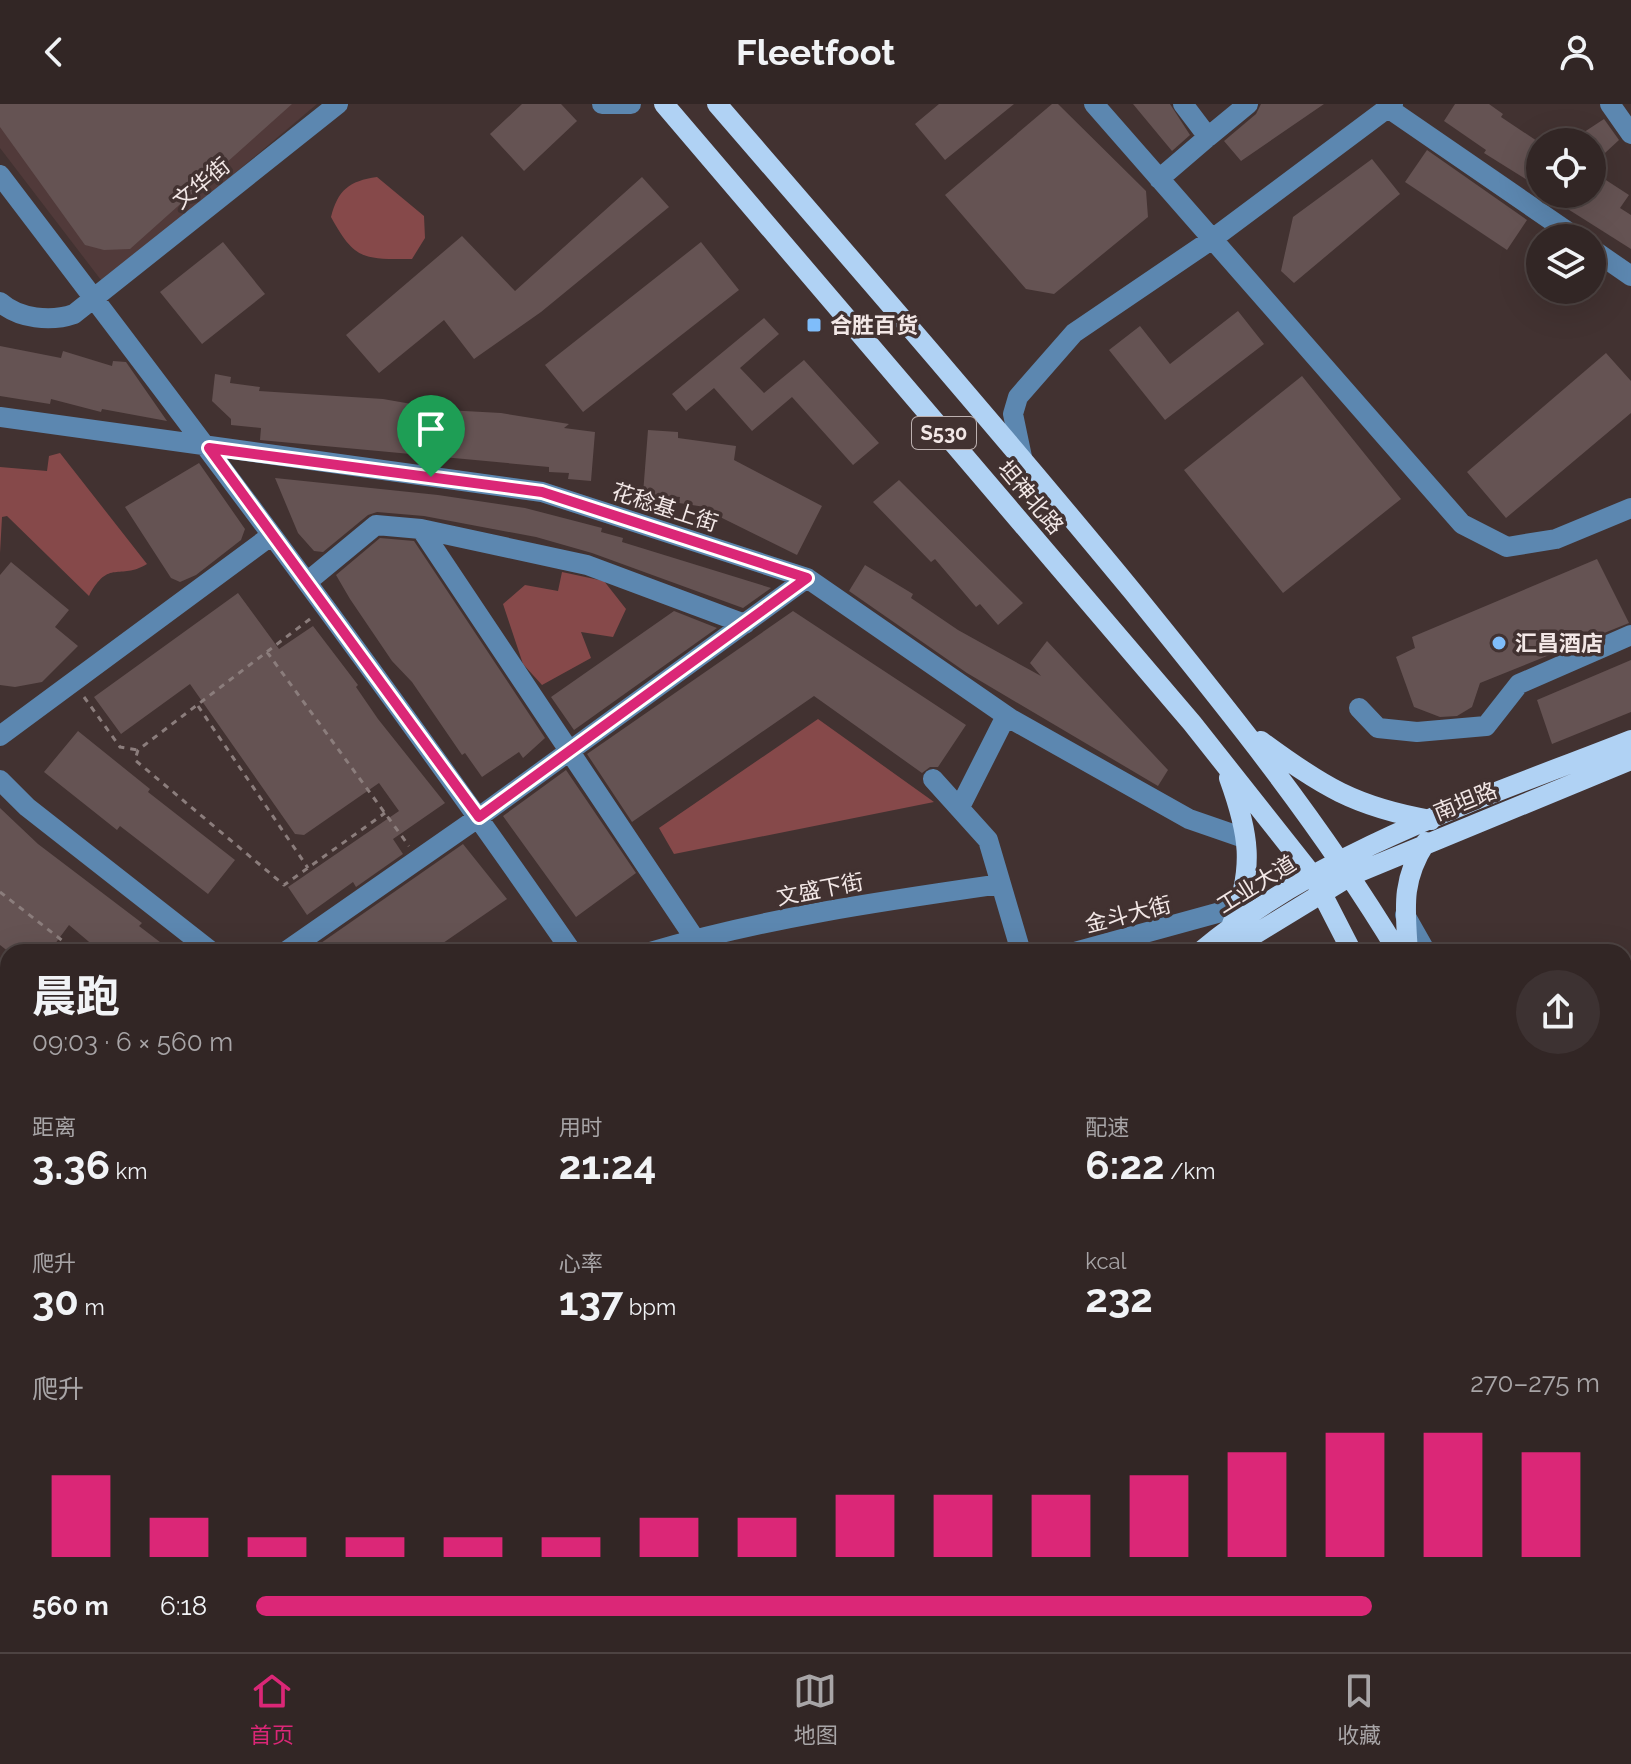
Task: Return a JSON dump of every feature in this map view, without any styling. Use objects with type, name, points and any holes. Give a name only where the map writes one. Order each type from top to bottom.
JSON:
[{"type":"main road","name":"坦神北路","points":[[664,104],[1223,762],[1316,884]]},
{"type":"main road","name":"坦神北路","points":[[717,104],[1022,457],[1242,726],[1347,869]]},
{"type":"main road","points":[[1242,726],[1333,790],[1361,804],[1431,820]]},
{"type":"main road","name":"南坦路","points":[[1316,884],[1431,820],[1631,740]]},
{"type":"main road","name":"南坦路","points":[[1347,869],[1426,842],[1631,760]]},
{"type":"main road","points":[[1223,762],[1238,802],[1249,867],[1235,916]]},
{"type":"main road","points":[[1407,944],[1406,885],[1412,863],[1426,842]]},
{"type":"main road","name":"S530","points":[[1347,869],[1393,944]]},
{"type":"main road","name":"S530","points":[[1316,884],[1348,944]]},
{"type":"main road","name":"工业大道","points":[[1208,944],[1235,916],[1316,884]]},
{"type":"main road","name":"工业大道","points":[[1237,944],[1316,884]]},
{"type":"street","name":"文华街","points":[[0,302],[8,309],[32,316],[58,319],[74,314],[338,104]]},
{"type":"street","points":[[602,104],[631,104]]},
{"type":"street","points":[[1094,104],[1462,524],[1507,547],[1556,539],[1631,508]]},
{"type":"street","points":[[1183,104],[1208,137]]},
{"type":"street","points":[[1159,179],[1248,104]]},
{"type":"street","points":[[1610,104],[1631,134]]},
{"type":"street","points":[[1022,457],[1013,414],[1018,397],[1036,372],[1074,333],[1211,240],[1390,106],[1557,224]]},
{"type":"street","points":[[0,175],[209,448],[479,817],[566,944]]},
{"type":"street","points":[[1606,259],[1631,276]]},
{"type":"street","name":"花稔基上街","points":[[0,417],[542,492],[807,578],[1006,716],[1189,819],[1244,838]]},
{"type":"street","points":[[307,582],[376,525],[421,529],[587,565],[745,624]]},
{"type":"street","points":[[421,529],[695,939]]},
{"type":"street","points":[[0,736],[272,535]]},
{"type":"street","points":[[296,944],[417,857],[479,817],[807,578]]},
{"type":"street","points":[[1359,708],[1378,728],[1417,732],[1486,726],[1519,684],[1631,635]]},
{"type":"street","points":[[960,807],[1006,716]]},
{"type":"street","points":[[933,779],[988,840],[1019,944]]},
{"type":"street","points":[[0,780],[27,807],[205,944]]},
{"type":"street","name":"文盛下街","points":[[678,944],[883,901],[1001,884]]},
{"type":"street","points":[[1405,915],[1421,944]]},
{"type":"street","name":"金斗大街","points":[[1111,944],[1235,916]]},
{"type":"path","points":[[325,607],[138,750],[135,760],[284,885],[385,813]]},
{"type":"path","points":[[267,652],[417,857]]},
{"type":"path","points":[[74,682],[120,747],[138,750]]},
{"type":"path","points":[[197,705],[308,868]]},
{"type":"path","points":[[0,892],[67,944]]},
{"type":"shaded area","points":[[0,104],[317,104],[104,284],[0,148]]},
{"type":"shaded area","points":[[377,177],[424,216],[425,238],[412,259],[382,259],[362,254],[347,242],[331,217],[337,200],[346,188]]},
{"type":"shaded area","points":[[60,453],[147,564],[103,577],[89,596],[7,516],[2,517],[0,553],[0,467],[47,471],[49,456]]},
{"type":"shaded area","points":[[562,572],[604,581],[626,609],[613,637],[581,632],[591,658],[542,685],[523,664],[503,604],[525,585],[558,591]]},
{"type":"shaded area","points":[[818,719],[934,802],[674,854],[659,828]]},
{"type":"building","points":[[0,104],[292,104],[130,249],[104,250],[85,245],[0,127]]},
{"type":"building","points":[[522,104],[561,104],[577,121],[524,171],[490,134]]},
{"type":"building","points":[[939,104],[1014,104],[945,160],[915,124]]},
{"type":"building","points":[[1052,104],[1058,104],[1146,191],[1148,217],[1054,294],[1026,289],[945,195]]},
{"type":"building","points":[[1133,104],[1170,104],[1190,135],[1172,151]]},
{"type":"building","points":[[1261,104],[1324,104],[1241,161],[1224,141],[1256,114]]},
{"type":"building","points":[[1455,104],[1489,104],[1503,114],[1501,117],[1526,134],[1526,179],[1484,153],[1486,150],[1444,121]]},
{"type":"building","points":[[1604,119],[1619,140],[1606,152],[1606,128],[1590,128]]},
{"type":"building","points":[[1427,150],[1527,220],[1507,250],[1405,182]]},
{"type":"building","points":[[1372,159],[1400,194],[1294,283],[1281,271],[1293,217]]},
{"type":"building","points":[[642,177],[669,207],[541,312],[474,359],[444,320],[379,373],[346,335],[462,236],[515,291]]},
{"type":"building","points":[[1606,180],[1629,195],[1620,208],[1631,215],[1631,249],[1606,233],[1606,224],[1591,224],[1566,208],[1606,208]]},
{"type":"building","points":[[223,242],[265,294],[202,344],[160,292]]},
{"type":"building","points":[[701,242],[739,290],[583,412],[545,365]]},
{"type":"building","points":[[1238,311],[1264,344],[1165,420],[1109,350],[1140,326],[1170,364]]},
{"type":"building","points":[[764,318],[779,334],[740,368],[764,393],[804,360],[879,443],[853,465],[792,397],[752,431],[714,388],[686,411],[672,394]]},
{"type":"building","points":[[0,346],[61,358],[63,351],[112,366],[113,361],[126,362],[167,421],[102,409],[101,412],[51,399],[50,404],[0,396]]},
{"type":"building","points":[[1606,353],[1631,381],[1631,413],[1506,518],[1467,472]]},
{"type":"building","points":[[215,374],[231,377],[230,383],[260,387],[259,391],[383,399],[446,410],[501,413],[569,424],[564,428],[595,432],[591,481],[568,479],[569,473],[549,472],[549,467],[260,440],[261,428],[231,425],[231,419],[212,401]]},
{"type":"building","points":[[1302,376],[1401,499],[1283,593],[1184,470]]},
{"type":"building","points":[[648,430],[678,432],[678,438],[736,446],[734,460],[822,506],[797,555],[718,516],[717,521],[703,518],[705,507],[679,503],[680,497],[643,494]]},
{"type":"building","points":[[199,463],[245,529],[241,540],[196,575],[180,582],[171,578],[125,507]]},
{"type":"building","points":[[275,478],[438,495],[525,508],[602,528],[601,532],[623,538],[622,542],[771,588],[743,608],[592,553],[536,537],[424,516],[377,512],[368,515],[323,552],[314,551],[298,533]]},
{"type":"building","points":[[899,480],[1023,603],[998,625],[980,604],[976,607],[935,559],[931,562],[873,502]]},
{"type":"building","points":[[380,538],[414,541],[545,738],[523,758],[519,752],[482,777],[465,753],[462,755],[412,682],[392,661],[350,599],[336,575]]},
{"type":"building","name":"汇昌酒店","points":[[1597,559],[1629,623],[1480,683],[1472,707],[1457,716],[1440,717],[1414,707],[1396,657],[1415,648],[1412,637]]},
{"type":"building","points":[[11,562],[69,610],[55,627],[78,646],[42,682],[15,687],[0,685],[0,575]]},
{"type":"building","points":[[865,565],[913,594],[911,598],[958,630],[1041,676],[1030,663],[1047,641],[1168,770],[1158,786],[967,673],[849,591]]},
{"type":"building","points":[[238,593],[279,649],[313,626],[358,685],[356,687],[378,719],[445,803],[393,839],[403,854],[356,887],[353,882],[307,915],[288,887],[399,811],[379,783],[304,835],[295,834],[190,684],[121,734],[94,697]]},
{"type":"building","points":[[674,611],[717,628],[574,730],[551,697]]},
{"type":"building","points":[[793,611],[966,725],[938,767],[930,767],[922,773],[814,696],[632,822],[587,754]]},
{"type":"building","points":[[1631,660],[1631,712],[1552,744],[1537,700]]},
{"type":"building","points":[[78,731],[150,789],[148,792],[235,860],[208,894],[120,826],[117,830],[44,772]]},
{"type":"building","points":[[566,770],[636,873],[576,917],[503,816]]},
{"type":"building","points":[[0,808],[38,844],[142,923],[139,926],[163,944],[92,944],[69,925],[55,944],[0,944]]},
{"type":"building","points":[[463,844],[507,899],[442,944],[319,944]]},
{"type":"place","name":"合胜百货","points":[[814,325]]},
{"type":"place","name":"汇昌酒店","points":[[1499,643]]},
{"type":"route","points":[[209,448],[431,477],[542,492],[807,578],[479,817],[209,448]]}]
